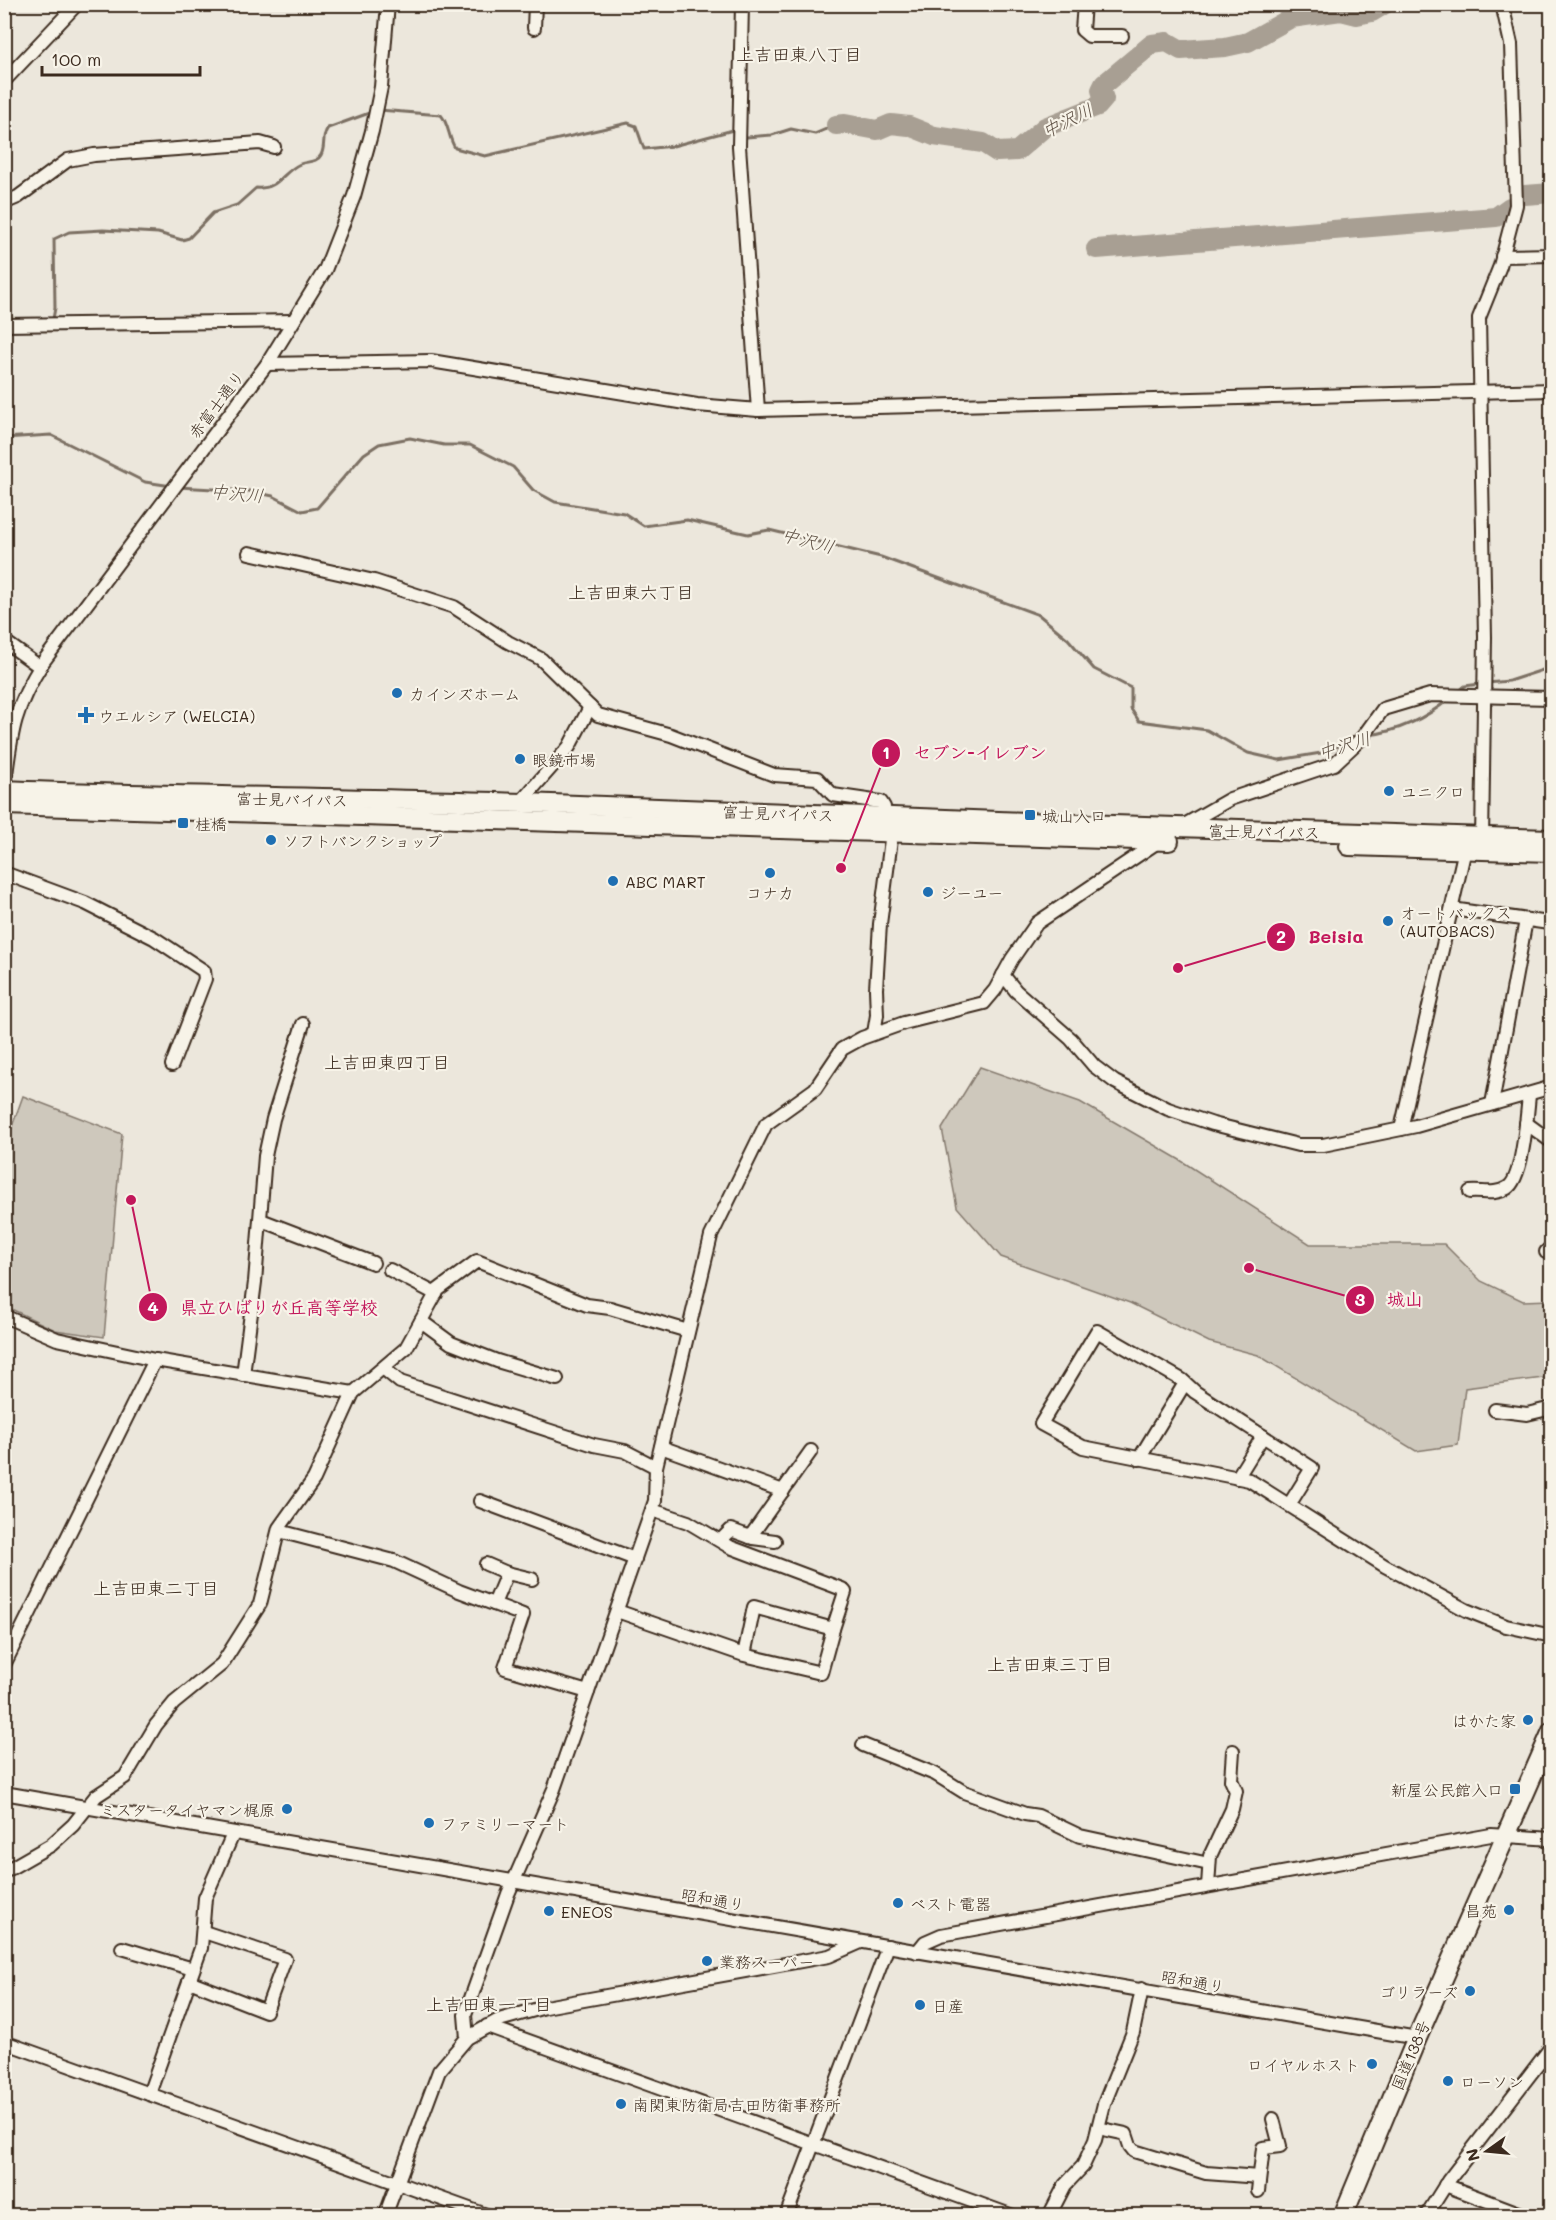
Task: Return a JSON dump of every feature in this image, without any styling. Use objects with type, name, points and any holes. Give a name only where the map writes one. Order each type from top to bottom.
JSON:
[{"type":"highway","name":"富士見バイパス","points":[[5,790],[200,797],[520,803],[1160,841],[1476,845],[1551,839]]},
{"type":"highway","name":"富士見バイパス","points":[[4,805],[887,825],[1176,829],[1476,845],[1551,852]]},
{"type":"highway","name":"国道138号","points":[[1343,2216],[1417,2038],[1551,1731]]},
{"type":"street","points":[[4,81],[77,4]]},
{"type":"street","name":"赤富士通り","points":[[5,790],[11,733],[25,690],[267,364],[325,270],[354,196],[372,131],[379,98],[388,4]]},
{"type":"street","points":[[534,27],[536,4]]},
{"type":"street","points":[[742,4],[739,146],[758,410]]},
{"type":"street","points":[[1084,4],[1082,30],[1089,36],[1122,36]]},
{"type":"street","points":[[1401,1129],[1452,909],[1476,845],[1485,696],[1479,318],[1502,256],[1516,204],[1512,44],[1502,4]]},
{"type":"street","points":[[4,203],[18,197],[68,160],[93,155],[260,143],[274,147]]},
{"type":"street","points":[[1502,256],[1551,255]]},
{"type":"street","points":[[4,325],[293,321]]},
{"type":"street","points":[[267,364],[431,362],[697,405],[758,410],[1551,390]]},
{"type":"street","points":[[249,553],[374,581],[454,607],[508,642],[541,659],[590,708],[606,718],[671,735],[774,775],[817,778],[833,795],[880,802],[884,807],[887,825],[876,989],[878,1015],[873,1033]]},
{"type":"street","points":[[4,641],[40,667]]},
{"type":"street","points":[[467,2038],[465,2014],[514,1881],[554,1789],[655,1501],[656,1467],[711,1236],[765,1124],[814,1089],[842,1049],[873,1033],[984,1003],[1037,923],[1176,829],[1230,799],[1334,764],[1362,738],[1383,709],[1430,695],[1551,698]]},
{"type":"street","points":[[520,803],[569,747],[590,708]]},
{"type":"street","points":[[4,873],[85,903],[154,938],[204,971],[205,979],[172,1065]]},
{"type":"street","points":[[1452,909],[1549,923]]},
{"type":"street","points":[[1492,1104],[1526,920]]},
{"type":"street","points":[[1003,975],[1016,991],[1071,1039],[1094,1066],[1115,1083],[1168,1110],[1213,1124],[1298,1145],[1323,1145],[1401,1129],[1551,1087]]},
{"type":"street","points":[[243,1375],[261,1221],[267,1146],[303,1024]]},
{"type":"street","points":[[1470,1192],[1495,1193],[1512,1185],[1526,1123],[1529,1095]]},
{"type":"street","points":[[1526,1123],[1551,1142]]},
{"type":"street","points":[[261,1221],[373,1263]]},
{"type":"street","points":[[4,1872],[51,1845],[73,1826],[96,1796],[126,1776],[156,1725],[174,1703],[222,1664],[260,1604],[279,1531],[315,1479],[353,1393],[406,1348],[436,1294],[454,1276],[477,1261],[587,1305],[610,1308],[688,1331]]},
{"type":"street","points":[[390,1270],[436,1294]]},
{"type":"street","points":[[4,1316],[57,1339],[155,1360],[353,1393]]},
{"type":"street","points":[[421,1321],[451,1343],[497,1361],[557,1379]]},
{"type":"street","points":[[1289,1505],[1312,1468],[1195,1392],[1185,1383],[1097,1331],[1041,1424],[1083,1447],[1249,1480],[1385,1566],[1466,1611],[1506,1626],[1551,1636]]},
{"type":"street","points":[[4,1665],[155,1360]]},
{"type":"street","points":[[383,1368],[400,1382],[594,1445],[625,1451],[656,1467]]},
{"type":"street","points":[[1139,1459],[1185,1383]]},
{"type":"street","points":[[1495,1410],[1527,1414],[1551,1408]]},
{"type":"street","points":[[1238,1478],[1263,1436]]},
{"type":"street","points":[[661,1447],[783,1491]]},
{"type":"street","points":[[750,1537],[811,1451]]},
{"type":"street","points":[[480,1501],[635,1560]]},
{"type":"street","points":[[616,1611],[744,1655],[821,1673],[832,1629],[845,1592],[842,1589],[730,1547],[676,1517],[652,1509]]},
{"type":"street","points":[[721,1540],[730,1530],[750,1537],[775,1541]]},
{"type":"street","points":[[279,1531],[394,1561],[459,1592],[523,1615],[505,1668],[588,1692]]},
{"type":"street","points":[[486,1564],[507,1573],[532,1579]]},
{"type":"street","points":[[494,1604],[507,1573]]},
{"type":"street","points":[[744,1655],[754,1607],[832,1629]]},
{"type":"street","points":[[863,1746],[935,1774],[964,1792],[1025,1814],[1038,1816],[1080,1836],[1209,1864]]},
{"type":"street","points":[[1208,1886],[1210,1856],[1232,1809],[1236,1791],[1231,1780],[1233,1751]]},
{"type":"street","name":"昭和通り","points":[[4,1793],[1417,2038]]},
{"type":"street","points":[[149,2094],[204,1932],[205,1898],[233,1834]]},
{"type":"street","points":[[917,1952],[925,1942],[940,1935],[1491,1835],[1551,1839]]},
{"type":"street","points":[[122,1948],[191,1975],[266,2011],[285,1959],[204,1932]]},
{"type":"street","points":[[384,2216],[439,2071],[467,2038],[487,2026],[499,2020],[545,2007],[829,1956],[861,1942]]},
{"type":"street","points":[[786,2216],[888,1946]]},
{"type":"street","points":[[1049,2216],[1065,2185],[1083,2166],[1098,2128],[1104,2104],[1133,2032],[1142,1989]]},
{"type":"street","points":[[487,2026],[1013,2216]]},
{"type":"street","points":[[4,2042],[397,2181],[489,2216]]},
{"type":"street","points":[[1426,2216],[1445,2186],[1551,2046]]},
{"type":"street","points":[[1258,2192],[1263,2148],[1280,2146],[1274,2119]]},
{"type":"street","points":[[1098,2128],[1126,2134],[1134,2151],[1206,2173],[1259,2176]]},
{"type":"street","points":[[1445,2186],[1527,2216]]},
{"type":"shaded area","points":[[980,1067],[1080,1102],[1180,1160],[1310,1244],[1444,1244],[1481,1281],[1523,1301],[1551,1300],[1551,1377],[1465,1388],[1458,1445],[1416,1451],[1258,1355],[1209,1342],[1130,1303],[1001,1257],[957,1207],[942,1129]]},
{"type":"shaded area","points":[[23,1096],[122,1134],[104,1337],[55,1330],[5,1306],[5,1146]]},
{"type":"waterway","name":"中沢川","points":[[836,125],[845,124],[877,130],[891,124],[909,126],[934,136],[983,143],[997,152],[1017,151],[1045,127],[1098,106],[1104,99],[1101,90],[1104,84],[1152,44],[1167,42],[1181,50],[1225,47],[1248,42],[1291,18],[1341,11],[1357,15],[1372,12],[1385,4]]},
{"type":"waterway","name":"中沢川","points":[[379,110],[441,115],[446,122],[455,148],[485,156],[628,123],[636,126],[644,149],[673,146],[733,130],[737,132]]},
{"type":"waterway","name":"中沢川","points":[[53,319],[55,308],[54,239],[69,232],[103,230],[158,233],[182,240],[189,238],[213,213],[237,205],[256,188],[270,186],[294,167],[319,158],[328,128],[372,112]]},
{"type":"waterway","name":"中沢川","points":[[743,135],[747,137],[772,135],[791,129],[815,134],[836,125]]},
{"type":"waterway","name":"中沢川","points":[[1525,195],[1552,193]]},
{"type":"waterway","name":"中沢川","points":[[1096,249],[1496,217],[1510,207]]},
{"type":"waterway","name":"中沢川","points":[[4,438],[51,435],[145,482],[172,486]]},
{"type":"waterway","name":"中沢川","points":[[178,487],[249,491],[273,496],[302,511],[317,508],[364,454],[379,444],[410,438],[444,445],[470,445],[513,467],[533,490],[555,502],[624,513],[644,526],[687,520],[748,534],[769,530],[881,557],[1039,615],[1068,639],[1094,669],[1131,688],[1131,709],[1139,721],[1207,730],[1248,753],[1279,760],[1327,752],[1354,738]]},
{"type":"waterway","name":"中沢川","points":[[1487,683],[1509,681],[1552,667]]},
{"type":"waterway","name":"中沢川","points":[[1459,691],[1465,686],[1480,684]]},
{"type":"waterway","name":"中沢川","points":[[1369,735],[1411,723],[1449,699]]},
{"type":"place","name":"カインズホーム","points":[[397,693]]},
{"type":"place","name":"ウエルシア (WELCIA)","points":[[86,715]]},
{"type":"place","name":"眼鏡市場","points":[[520,759]]},
{"type":"place","name":"ユニクロ","points":[[1389,791]]},
{"type":"place","name":"城山入口","points":[[1030,815]]},
{"type":"place","name":"桂橋","points":[[183,823]]},
{"type":"place","name":"ソフトバンクショップ","points":[[271,840]]},
{"type":"place","name":"セブン-イレブン","points":[[841,868]]},
{"type":"place","name":"コナカ","points":[[770,873]]},
{"type":"place","name":"ABC MART","points":[[613,881]]},
{"type":"place","name":"ジーユー","points":[[928,892]]},
{"type":"place","name":"オートバックス (AUTOBACS)","points":[[1388,921]]},
{"type":"place","name":"Beisia","points":[[1178,968]]},
{"type":"place","name":"県立ひばりが丘高等学校","points":[[131,1200]]},
{"type":"place","name":"城山","points":[[1249,1268]]},
{"type":"place","name":"はかた家","points":[[1528,1720]]},
{"type":"place","name":"新屋公民館入口","points":[[1515,1789]]},
{"type":"place","name":"ミスタータイヤマン梶原","points":[[287,1809]]},
{"type":"place","name":"ファミリーマート","points":[[429,1823]]},
{"type":"place","name":"ベスト電器","points":[[898,1903]]},
{"type":"place","name":"昌苑","points":[[1509,1910]]},
{"type":"place","name":"ENEOS","points":[[549,1911]]},
{"type":"place","name":"業務スーパー","points":[[707,1961]]},
{"type":"place","name":"ゴリラーズ","points":[[1470,1991]]},
{"type":"place","name":"日産","points":[[920,2005]]},
{"type":"place","name":"ロイヤルホスト","points":[[1372,2064]]},
{"type":"place","name":"ローソン","points":[[1448,2081]]},
{"type":"place","name":"南関東防衛局吉田防衛事務所","points":[[621,2104]]},
{"type":"district","name":"上吉田東八丁目","points":[[799,54]]},
{"type":"district","name":"上吉田東六丁目","points":[[631,592]]},
{"type":"district","name":"上吉田東四丁目","points":[[387,1062]]},
{"type":"district","name":"上吉田東二丁目","points":[[156,1588]]},
{"type":"district","name":"上吉田東三丁目","points":[[1050,1664]]},
{"type":"district","name":"上吉田東一丁目","points":[[489,2004]]}]
